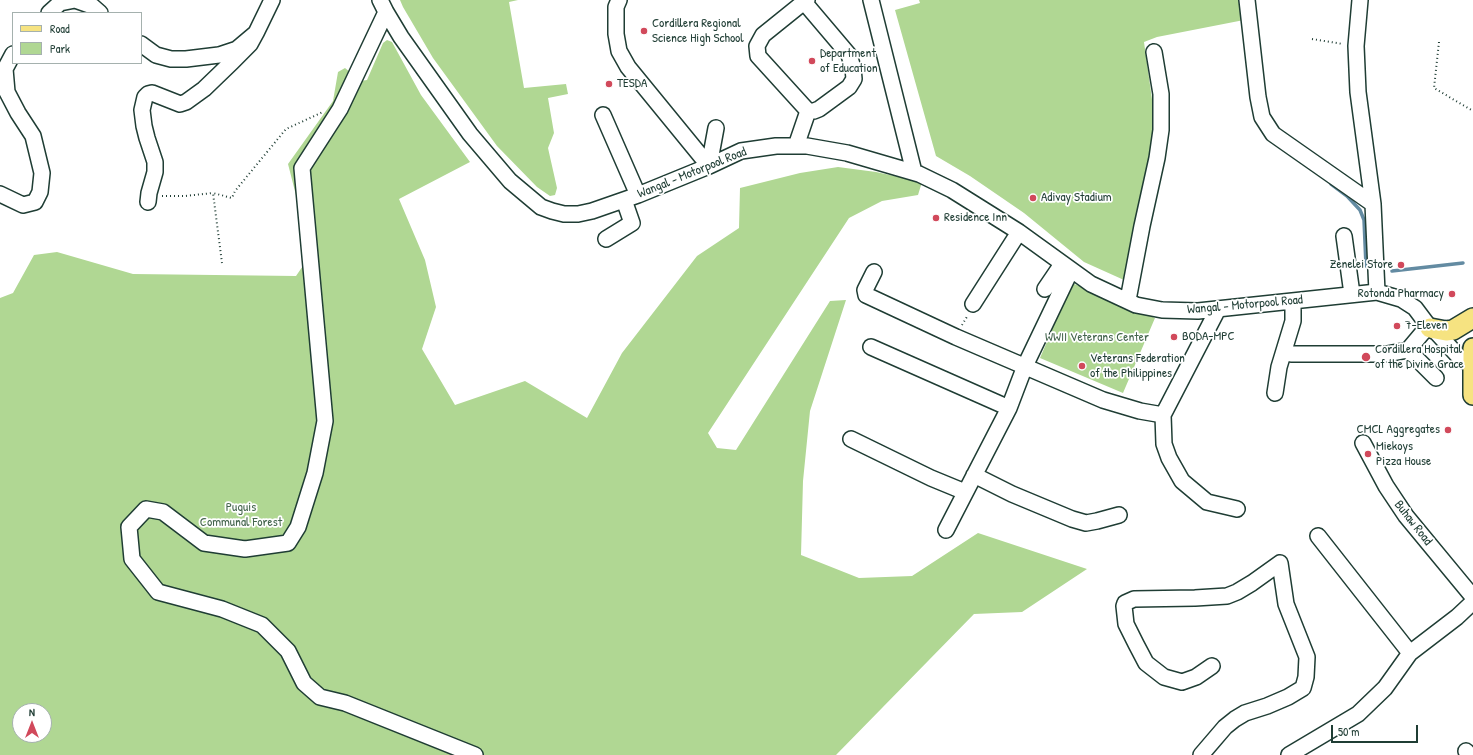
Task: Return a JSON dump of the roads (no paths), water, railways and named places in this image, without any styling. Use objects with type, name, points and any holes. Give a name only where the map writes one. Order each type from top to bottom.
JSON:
[{"type":"main road","points":[[1430,328],[1446,331],[1453,330],[1473,318]]},
{"type":"main road","points":[[1472,357],[1473,395]]},
{"type":"street","points":[[49,12],[60,3],[75,0],[92,6],[99,12]]},
{"type":"street","points":[[148,198],[155,172],[155,162],[144,126],[142,110],[145,97],[152,93],[180,104],[186,102],[204,89],[250,44],[272,0]]},
{"type":"street","points":[[619,0],[616,7],[616,34],[619,51],[628,67],[709,166]]},
{"type":"street","points":[[871,0],[914,172]]},
{"type":"street","points":[[1248,0],[1258,97],[1262,117],[1273,134],[1373,204]]},
{"type":"street","points":[[1360,0],[1356,46],[1358,92],[1373,204],[1377,292]]},
{"type":"street","points":[[806,1],[849,55],[853,68],[854,79],[849,87],[819,110],[808,111],[758,56],[757,46],[763,35],[806,1]]},
{"type":"street","points":[[383,6],[340,109],[302,168],[325,421],[315,473],[298,527],[288,543],[245,549],[204,543],[163,512],[146,509],[129,527],[132,559],[158,592],[222,609],[262,624],[288,651],[304,683],[320,697],[345,704],[475,755]]},
{"type":"street","name":"Wangal - Motorpool Road","points":[[383,6],[424,71],[470,134],[510,181],[541,207],[564,214],[578,214],[592,211],[631,198],[709,166],[741,151],[776,146],[807,146],[847,153],[914,172],[952,190],[1019,232],[1091,284],[1136,305],[1162,310],[1198,312],[1377,292],[1401,299],[1415,308],[1430,328],[1437,333],[1460,358],[1472,357]]},
{"type":"street","points":[[142,45],[156,55],[171,59],[186,59],[219,55],[237,49],[256,33]]},
{"type":"street","points":[[1128,300],[1157,158],[1161,130],[1161,94],[1154,52]]},
{"type":"street","points":[[0,194],[23,205],[35,202],[40,192],[42,173],[33,136],[18,113],[7,92],[5,69],[12,56]]},
{"type":"street","points":[[796,146],[808,111]]},
{"type":"street","points":[[603,115],[631,198],[632,223],[606,239]]},
{"type":"street","points":[[709,166],[716,128]]},
{"type":"street","points":[[973,304],[1019,232]]},
{"type":"street","points":[[1344,236],[1352,294]]},
{"type":"street","points":[[1045,289],[1066,267]]},
{"type":"street","points":[[946,530],[1009,408],[1066,267]]},
{"type":"street","points":[[874,272],[865,290],[866,295],[956,337],[1103,400],[1140,411],[1163,415]]},
{"type":"street","points":[[1275,394],[1279,366],[1293,321],[1294,301]]},
{"type":"street","points":[[1218,309],[1163,415],[1164,444],[1169,458],[1182,481],[1207,502],[1237,509]]},
{"type":"street","points":[[1291,354],[1387,354],[1408,350],[1424,331],[1430,328]]},
{"type":"street","points":[[871,347],[1009,408]]},
{"type":"street","points":[[1408,350],[1436,378]]},
{"type":"street","points":[[851,439],[931,478],[965,492]]},
{"type":"street","name":"Buhaw Road","points":[[1363,443],[1386,486],[1406,516],[1473,597]]},
{"type":"street","points":[[974,475],[1012,494],[1072,519],[1086,523],[1119,515]]},
{"type":"street","points":[[1318,536],[1410,653]]},
{"type":"street","points":[[1201,755],[1225,727],[1235,719],[1245,713],[1288,697],[1303,688],[1306,677],[1307,657],[1286,604],[1280,562],[1252,583],[1227,596],[1134,599],[1125,603],[1126,624],[1146,663],[1164,677],[1182,682],[1196,677],[1212,666]]},
{"type":"street","points":[[1289,755],[1358,714],[1385,688],[1410,653],[1457,617],[1473,602]]},
{"type":"waterway","points":[[1331,184],[1347,196],[1360,210],[1364,220],[1366,266]]},
{"type":"waterway","points":[[1392,271],[1463,263]]},
{"type":"place","name":"Cordillera Regional Science High School","points":[[644,31]]},
{"type":"place","name":"Department of Education","points":[[812,61]]},
{"type":"place","name":"TESDA","points":[[609,84]]},
{"type":"place","name":"Adivay Stadium","points":[[1033,198]]},
{"type":"place","name":"Residence Inn","points":[[936,218]]},
{"type":"place","name":"Zenelei Store","points":[[1401,265]]},
{"type":"place","name":"Rotonda Pharmacy","points":[[1452,294]]},
{"type":"place","name":"7-Eleven","points":[[1397,326]]},
{"type":"place","name":"BODA-MPC","points":[[1174,337]]},
{"type":"place","name":"Cordillera Hospital of the Divine Grace","points":[[1366,357]]},
{"type":"place","name":"Veterans Federation of the Philippines","points":[[1082,366]]},
{"type":"place","name":"CMCL Aggregates","points":[[1448,430]]},
{"type":"place","name":"Miekoys Pizza House","points":[[1368,454]]},
{"type":"park label","name":"WWII Veterans Center","points":[[1097,338]]},
{"type":"park label","name":"Puguis Communal Forest","points":[[241,516]]}]
